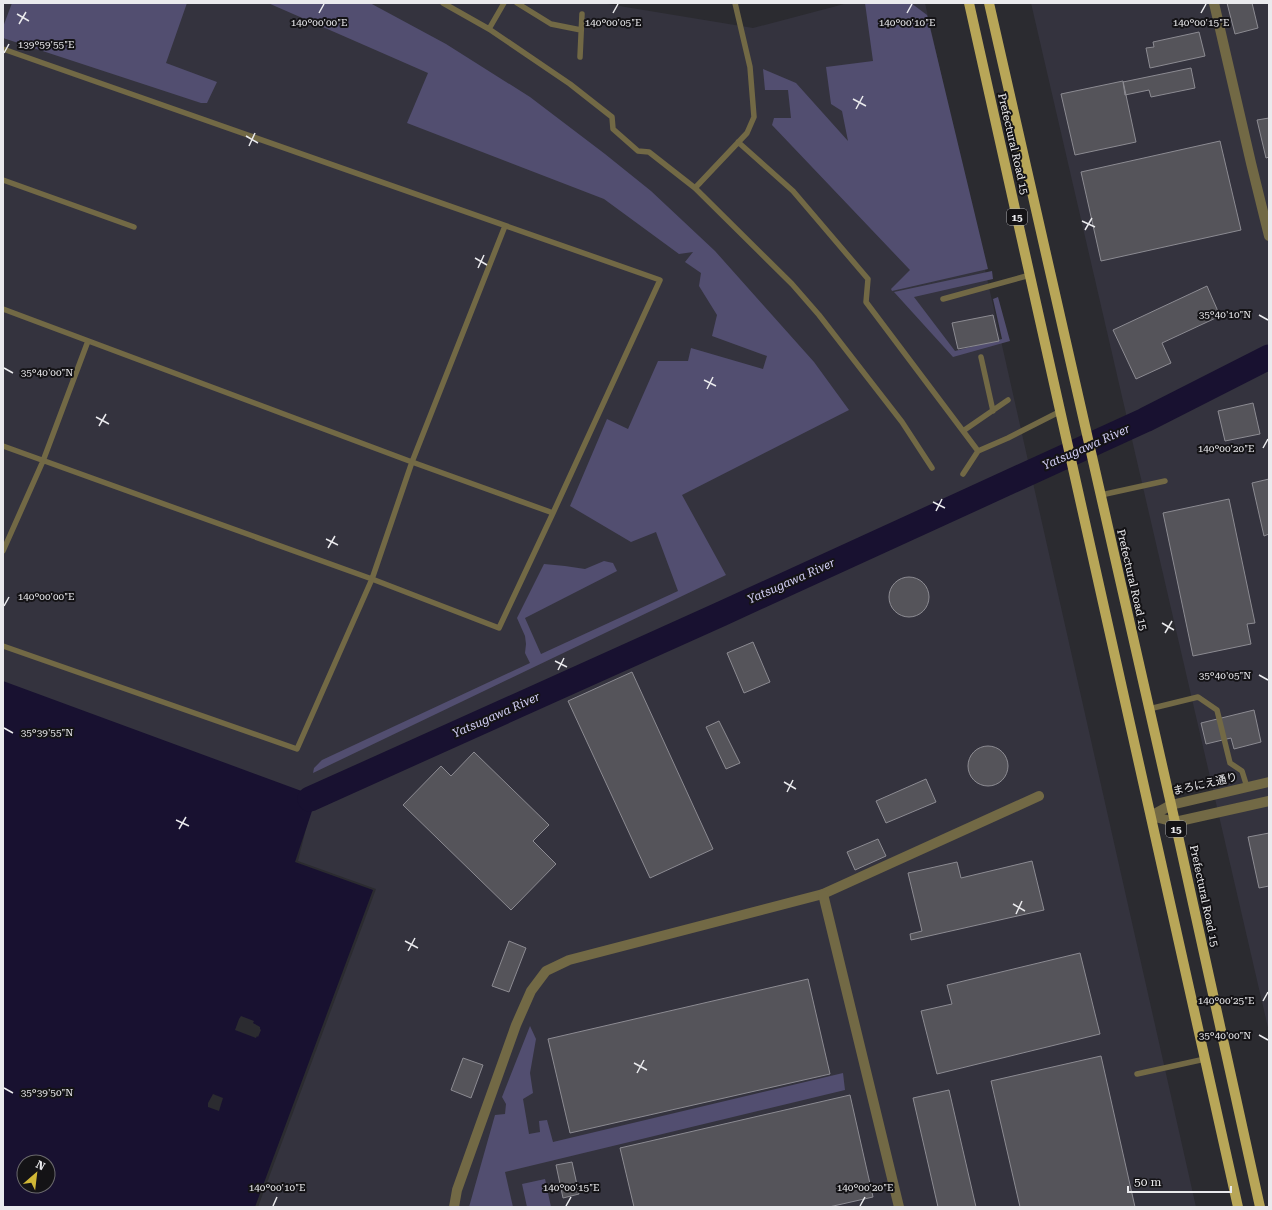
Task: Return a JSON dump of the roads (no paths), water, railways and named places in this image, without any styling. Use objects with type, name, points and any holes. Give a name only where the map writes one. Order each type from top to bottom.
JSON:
[{"type":"main road","name":"Prefectural Road 15","points":[[969,3],[1151,816]]},
{"type":"main road","name":"Prefectural Road 15","points":[[989,3],[1175,822],[1260,1207]]},
{"type":"main road","name":"15","points":[[1151,816],[1238,1207]]},
{"type":"street","points":[[1214,3],[1269,236]]},
{"type":"street","name":"まろにえ通り","points":[[1151,816],[1171,805],[1269,782]]},
{"type":"street","points":[[454,1207],[457,1190],[516,1025],[530,991],[546,971],[569,960],[823,894],[1039,796]]},
{"type":"street","points":[[1151,816],[1175,822],[1269,801]]},
{"type":"street","points":[[823,894],[899,1207]]},
{"type":"lane","points":[[443,3],[489,29],[570,84],[612,117],[613,129],[638,151],[649,152],[695,188],[792,284],[819,315],[902,422],[932,468]]},
{"type":"lane","points":[[489,29],[504,3]]},
{"type":"lane","points":[[517,3],[551,24],[581,30]]},
{"type":"lane","points":[[695,188],[747,133],[754,117],[750,67],[734,3]]},
{"type":"lane","points":[[580,57],[582,14]]},
{"type":"lane","points":[[3,49],[660,280],[499,628],[372,579],[3,446]]},
{"type":"lane","points":[[738,142],[792,191],[868,279],[866,302],[978,451]]},
{"type":"lane","points":[[3,180],[134,227]]},
{"type":"lane","points":[[3,646],[297,749],[372,579],[412,462],[505,226]]},
{"type":"lane","points":[[943,299],[1030,275]]},
{"type":"lane","points":[[3,309],[412,462],[553,513]]},
{"type":"lane","points":[[3,551],[43,461],[88,341]]},
{"type":"lane","points":[[981,357],[993,411]]},
{"type":"lane","points":[[963,431],[1008,400]]},
{"type":"lane","points":[[963,474],[978,451],[1008,438],[1060,411]]},
{"type":"lane","points":[[1101,495],[1165,481]]},
{"type":"lane","points":[[1149,709],[1198,697],[1217,710],[1230,763],[1242,771],[1247,787]]},
{"type":"lane","points":[[1137,1074],[1205,1059]]},
{"type":"waterway","name":"Yatsugawa River","points":[[310,799],[721,614],[1145,420],[1269,357]]}]
